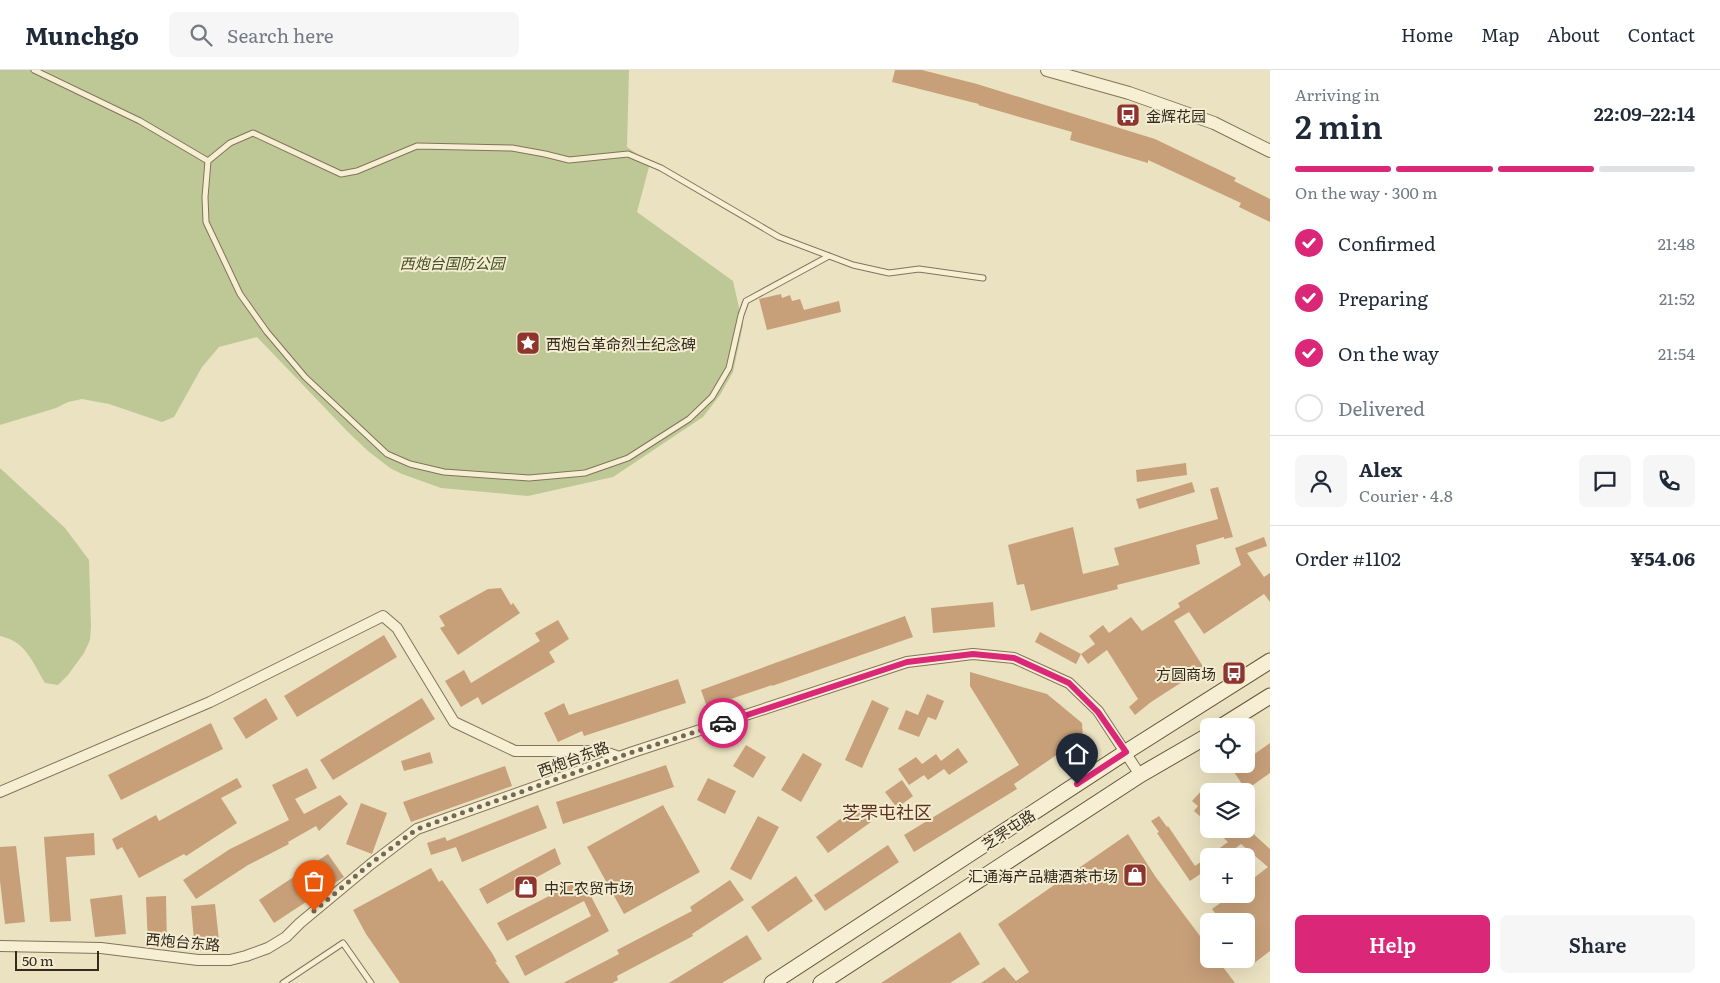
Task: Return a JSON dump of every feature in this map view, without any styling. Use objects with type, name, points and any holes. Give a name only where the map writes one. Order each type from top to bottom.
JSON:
[{"type":"main road","name":"芝罘屯路","points":[[772,983],[1126,752],[1270,661]]},
{"type":"main road","points":[[1235,718],[1270,696]]},
{"type":"main road","name":"芝罘屯路","points":[[821,983],[1140,775],[1200,740]]},
{"type":"street","points":[[1047,70],[1129,93],[1214,123],[1270,151]]},
{"type":"street","points":[[0,792],[210,702],[382,616],[397,628],[454,722],[515,751],[602,751],[619,757]]},
{"type":"street","name":"西炮台东路","points":[[0,946],[102,948],[198,960],[230,960],[246,956],[268,948],[286,937],[370,864],[417,829],[619,757],[907,662],[973,654],[1014,658],[1069,683],[1098,712],[1140,775]]},
{"type":"lane","points":[[34,70],[140,121],[208,162]]},
{"type":"lane","points":[[830,256],[746,301],[729,368],[712,397],[689,419],[628,458],[585,474],[529,478],[444,472],[410,464],[387,454],[305,377],[267,332],[240,294],[206,222],[208,162],[230,143],[253,133],[340,174],[357,171],[417,146],[512,148],[569,160],[628,154],[661,168],[780,237],[830,256],[853,265],[889,273],[919,269],[983,278]]},
{"type":"lane","points":[[283,983],[342,943],[371,983]]},
{"type":"green space","name":"西炮台国防公园","points":[[0,70],[629,70],[627,147],[650,163],[637,212],[733,281],[743,325],[733,372],[720,395],[703,417],[613,477],[528,496],[441,488],[390,468],[348,432],[257,337],[219,347],[202,367],[174,417],[162,422],[109,404],[82,399],[0,425]]},
{"type":"green space","points":[[0,468],[65,528],[89,560],[90,640],[84,653],[58,685],[45,683],[28,654],[16,643],[0,636]]},
{"type":"building","points":[[895,70],[922,70],[977,84],[1155,139],[1236,178],[1234,181],[1270,199],[1270,222],[1239,207],[1241,203],[1148,160],[1148,163],[1070,140],[1072,132],[979,104],[892,82]]},
{"type":"building","points":[[781,294],[782,298],[790,295],[792,301],[800,299],[804,310],[839,301],[841,312],[767,330],[759,299]]},
{"type":"building","points":[[1186,463],[1187,475],[1137,482],[1136,470]]},
{"type":"building","points":[[1192,482],[1195,492],[1139,509],[1136,499]]},
{"type":"building","points":[[1218,487],[1233,537],[1224,539],[1224,537],[1196,545],[1200,564],[1117,585],[1118,589],[1031,611],[1024,584],[1017,585],[1008,545],[1073,527],[1083,574],[1119,565],[1114,548],[1218,519],[1210,489]]},
{"type":"building","points":[[1264,537],[1267,546],[1247,553],[1264,577],[1270,573],[1270,602],[1264,594],[1204,634],[1189,612],[1174,621],[1204,668],[1151,702],[1135,715],[1129,707],[1138,699],[1107,650],[1088,664],[1081,654],[1095,644],[1089,636],[1103,625],[1109,633],[1131,617],[1142,631],[1180,607],[1178,603],[1241,565],[1235,548]]},
{"type":"building","points":[[501,588],[511,605],[513,603],[520,613],[458,655],[440,628],[445,626],[439,616],[488,589]]},
{"type":"building","points":[[993,602],[995,627],[933,633],[931,608]]},
{"type":"building","points":[[905,616],[913,637],[707,707],[701,690]]},
{"type":"building","points":[[558,620],[569,639],[549,652],[555,662],[482,705],[478,697],[461,707],[445,681],[464,670],[471,683],[540,641],[535,633]]},
{"type":"building","points":[[1040,632],[1081,654],[1076,664],[1035,642]]},
{"type":"building","points":[[384,635],[397,657],[297,717],[284,696]]},
{"type":"building","points":[[970,672],[1047,694],[1082,723],[1083,737],[1014,784],[1017,789],[914,852],[904,835],[1019,765],[970,686]]},
{"type":"building","points":[[678,679],[686,703],[584,736],[582,731],[558,742],[544,713],[564,703],[569,715]]},
{"type":"building","points":[[927,694],[944,701],[936,720],[928,717],[919,737],[898,729],[906,710],[918,715]]},
{"type":"building","points":[[266,698],[278,719],[246,739],[233,718]]},
{"type":"building","points":[[422,698],[435,719],[333,780],[320,760]]},
{"type":"building","points":[[872,700],[889,708],[862,768],[845,760]]},
{"type":"building","points":[[211,723],[223,749],[121,800],[108,775]]},
{"type":"building","points":[[1270,743],[1270,773],[1255,784],[1241,783],[1235,773],[1255,773],[1255,754]]},
{"type":"building","points":[[746,745],[766,757],[753,778],[733,766]]},
{"type":"building","points":[[958,748],[968,762],[949,775],[944,769],[928,780],[924,775],[909,785],[898,769],[916,757],[922,764],[936,754],[941,761]]},
{"type":"building","points":[[430,752],[433,763],[404,771],[401,761]]},
{"type":"building","points":[[803,753],[822,764],[801,802],[781,790]]},
{"type":"building","points":[[666,765],[674,787],[563,824],[556,802]]},
{"type":"building","points":[[505,766],[512,786],[411,822],[403,802]]},
{"type":"building","points":[[307,768],[317,788],[295,799],[304,814],[340,795],[348,804],[319,831],[316,826],[288,842],[289,844],[248,865],[196,899],[183,880],[230,849],[289,820],[272,785]]},
{"type":"building","points":[[237,778],[242,787],[221,798],[237,823],[186,856],[184,854],[139,878],[122,847],[117,850],[112,839],[156,815],[159,821]]},
{"type":"building","points":[[708,778],[736,791],[725,814],[697,800]]},
{"type":"building","points":[[902,780],[913,796],[897,808],[885,792]]},
{"type":"building","points":[[1200,792],[1200,816],[1194,811],[1198,806],[1192,801]]},
{"type":"building","points":[[361,803],[387,813],[372,854],[346,844]]},
{"type":"building","points":[[538,805],[547,828],[462,862],[456,847],[431,855],[427,843],[445,837],[447,841]]},
{"type":"building","points":[[663,805],[700,872],[624,914],[587,847]]},
{"type":"building","points":[[859,805],[871,822],[828,853],[816,837]]},
{"type":"building","points":[[758,816],[779,827],[751,880],[730,869]]},
{"type":"building","points":[[1159,816],[1195,866],[1200,862],[1200,874],[1190,881],[1157,833],[1159,832],[1151,821]]},
{"type":"building","points":[[94,833],[95,855],[66,857],[71,921],[50,922],[44,837]]},
{"type":"building","points":[[1128,834],[1155,876],[1200,936],[1200,968],[1224,968],[1235,983],[981,983],[1004,967],[1016,981],[1029,972],[998,924]]},
{"type":"building","points":[[1255,835],[1270,849],[1270,951],[1255,962],[1255,913],[1215,913],[1212,909],[1220,903],[1255,903],[1255,877],[1268,867],[1255,856],[1255,848],[1246,848],[1241,844],[1236,848],[1220,848],[1228,842],[1224,838],[1255,838]]},
{"type":"building","points":[[888,845],[899,862],[825,911],[814,895]]},
{"type":"building","points":[[16,846],[25,922],[5,924],[0,881],[0,847]]},
{"type":"building","points":[[555,848],[561,864],[487,904],[479,889]]},
{"type":"building","points":[[328,854],[344,877],[274,923],[259,900]]},
{"type":"building","points":[[431,868],[439,882],[442,880],[492,953],[497,962],[495,962],[510,983],[400,983],[366,934],[353,910]]},
{"type":"building","points":[[796,876],[813,901],[768,932],[751,907]]},
{"type":"building","points":[[582,879],[609,931],[525,976],[515,956],[591,916],[584,901],[507,941],[497,923]]},
{"type":"building","points":[[730,880],[744,900],[692,934],[693,936],[617,976],[618,980],[612,983],[563,983],[619,954],[617,950],[692,911],[690,907]]},
{"type":"building","points":[[122,895],[126,934],[95,937],[90,899]]},
{"type":"building","points":[[166,896],[167,946],[148,946],[146,897]]},
{"type":"building","points":[[215,904],[220,949],[195,951],[191,906]]},
{"type":"building","points":[[960,932],[980,964],[950,983],[881,983]]},
{"type":"building","points":[[747,935],[762,959],[722,983],[669,983]]},
{"type":"way so far","points":[[314,911],[370,864],[417,829],[633,752],[723,723]]},
{"type":"place","name":"金辉花园","points":[[1128,115]]},
{"type":"place","name":"西炮台革命烈士纪念碑","points":[[528,343]]},
{"type":"place","name":"方圆商场","points":[[1234,673]]},
{"type":"place","name":"汇通海产品糖酒茶市场","points":[[1135,875]]},
{"type":"place","name":"中汇农贸市场","points":[[526,887]]},
{"type":"district","name":"芝罘屯社区","points":[[887,811]]},
{"type":"route","points":[[723,723],[907,662],[973,654],[1014,658],[1069,683],[1098,712],[1126,752],[1077,784]]}]
